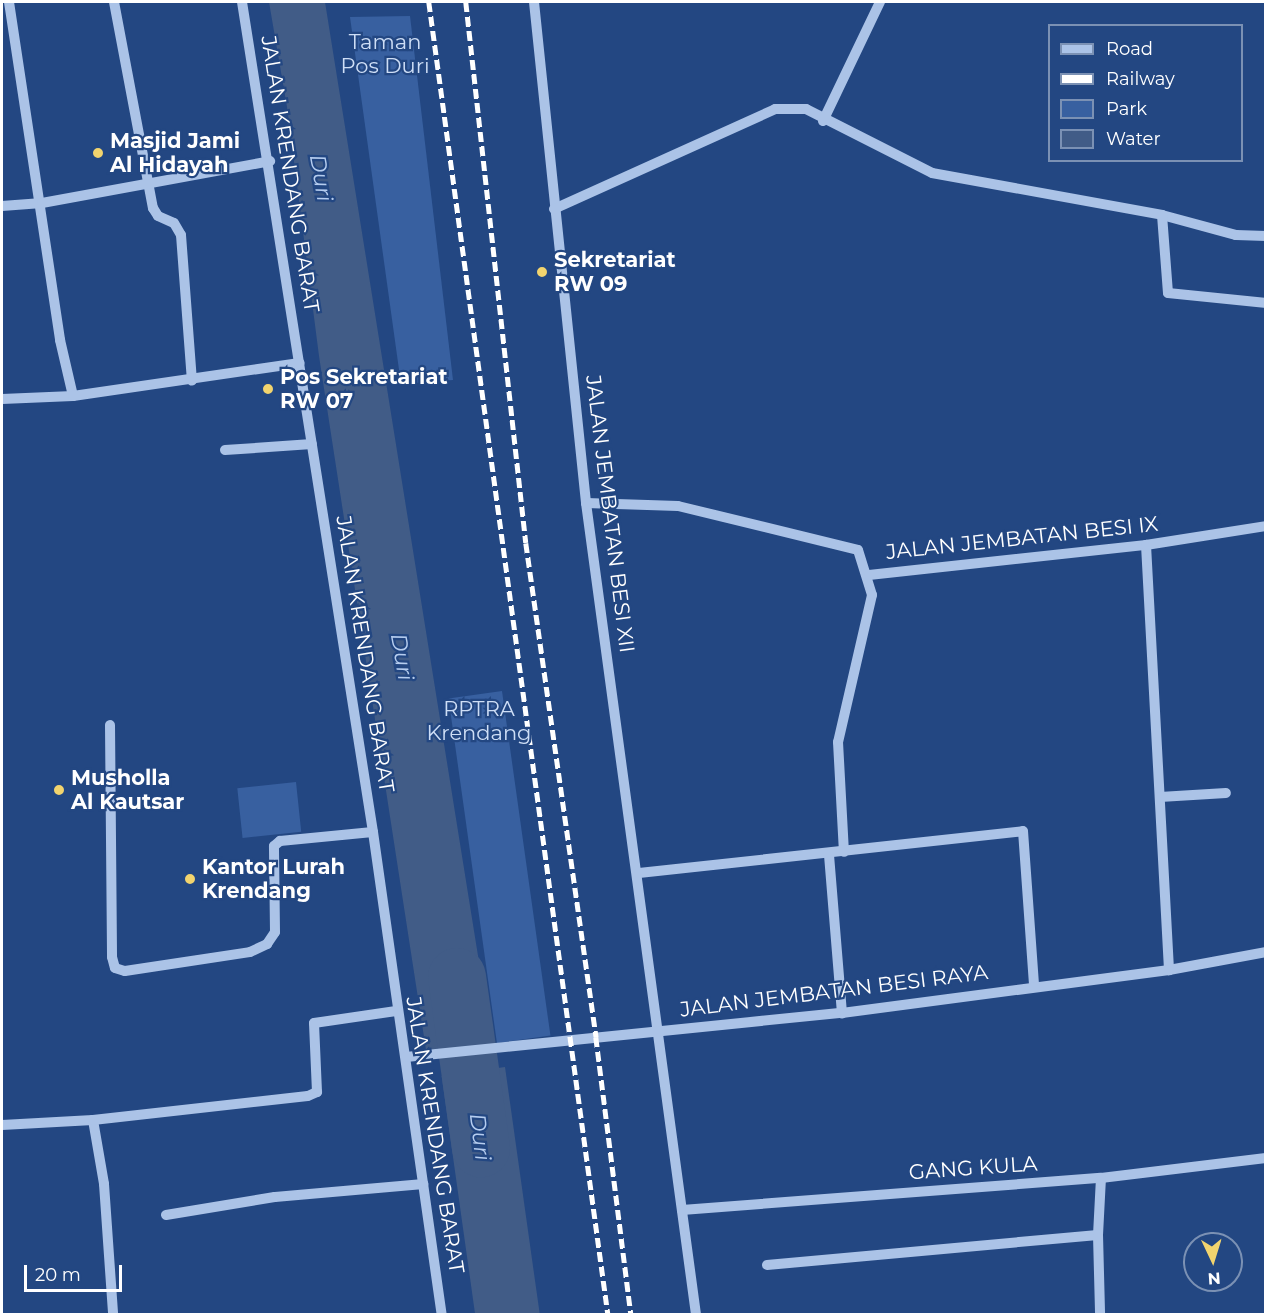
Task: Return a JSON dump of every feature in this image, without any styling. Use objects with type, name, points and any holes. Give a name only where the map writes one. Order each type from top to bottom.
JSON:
[{"type":"street","points":[[9,2],[42,202],[60,340],[73,396]]},
{"type":"street","points":[[114,2],[155,213],[174,223],[181,235],[192,381]]},
{"type":"street","name":"JALAN KRENDANG BARAT","points":[[242,2],[270,161],[373,832],[396,1011],[406,1058],[442,1314]]},
{"type":"street","name":"JALAN JEMBATAN BESI XII","points":[[534,2],[586,502],[661,1030],[696,1314]]},
{"type":"street","points":[[823,121],[880,2]]},
{"type":"street","points":[[554,209],[775,109],[806,109],[823,121],[932,173],[1162,215],[1236,235],[1266,236]]},
{"type":"street","points":[[2,206],[42,202],[148,181],[270,161]]},
{"type":"street","points":[[1162,215],[1168,292],[1266,303]]},
{"type":"street","points":[[2,399],[73,396],[192,381],[300,363]]},
{"type":"street","points":[[225,450],[312,444]]},
{"type":"street","name":"JALAN JEMBATAN BESI IX","points":[[586,502],[678,506],[770,526],[858,550],[869,575],[1146,545],[1266,526]]},
{"type":"street","points":[[1146,545],[1170,970]]},
{"type":"street","points":[[844,852],[838,742],[872,596],[869,575]]},
{"type":"street","points":[[110,725],[112,957],[116,968],[125,971],[250,952],[267,944],[275,932],[274,846],[280,841],[373,832]]},
{"type":"street","points":[[1160,797],[1226,793]]},
{"type":"street","points":[[639,873],[829,855],[1023,831],[1034,986]]},
{"type":"street","points":[[829,855],[842,1013]]},
{"type":"street","name":"JALAN JEMBATAN BESI RAYA","points":[[406,1058],[426,1054],[842,1013],[1034,986],[1170,970],[1266,952]]},
{"type":"street","points":[[2,1125],[93,1120],[308,1095],[317,1092],[314,1023],[396,1011]]},
{"type":"street","points":[[93,1120],[104,1184],[113,1314]]},
{"type":"street","name":"GANG KULA","points":[[682,1210],[1101,1178],[1266,1158]]},
{"type":"street","points":[[1100,1314],[1098,1235],[1101,1178]]},
{"type":"street","points":[[166,1215],[275,1197],[423,1184]]},
{"type":"street","points":[[767,1266],[1098,1235]]},
{"type":"green space","name":"Taman Pos Duri","points":[[410,16],[453,380],[401,384],[350,17]]},
{"type":"green space","name":"RPTRA Krendang","points":[[502,691],[550,1036],[497,1043],[449,699]]},
{"type":"green space","points":[[296,782],[301,832],[243,838],[237,788]]},
{"type":"water","points":[[269,2],[325,2],[492,1043],[426,1050],[319,356],[287,107]]},
{"type":"water","points":[[505,1067],[540,1314],[475,1314],[442,1076]]},
{"type":"waterway","name":"Duri","points":[[457,977],[481,1148]]},
{"type":"railway","points":[[429,2],[608,1314]]},
{"type":"railway","points":[[466,2],[526,543],[596,1037],[631,1314]]},
{"type":"place","name":"Masjid Jami Al Hidayah","points":[[98,153]]},
{"type":"place","name":"Sekretariat RW 09","points":[[542,272]]},
{"type":"place","name":"Pos Sekretariat RW 07","points":[[268,389]]},
{"type":"place","name":"Musholla Al Kautsar","points":[[59,790]]},
{"type":"place","name":"Kantor Lurah Krendang","points":[[190,879]]}]
